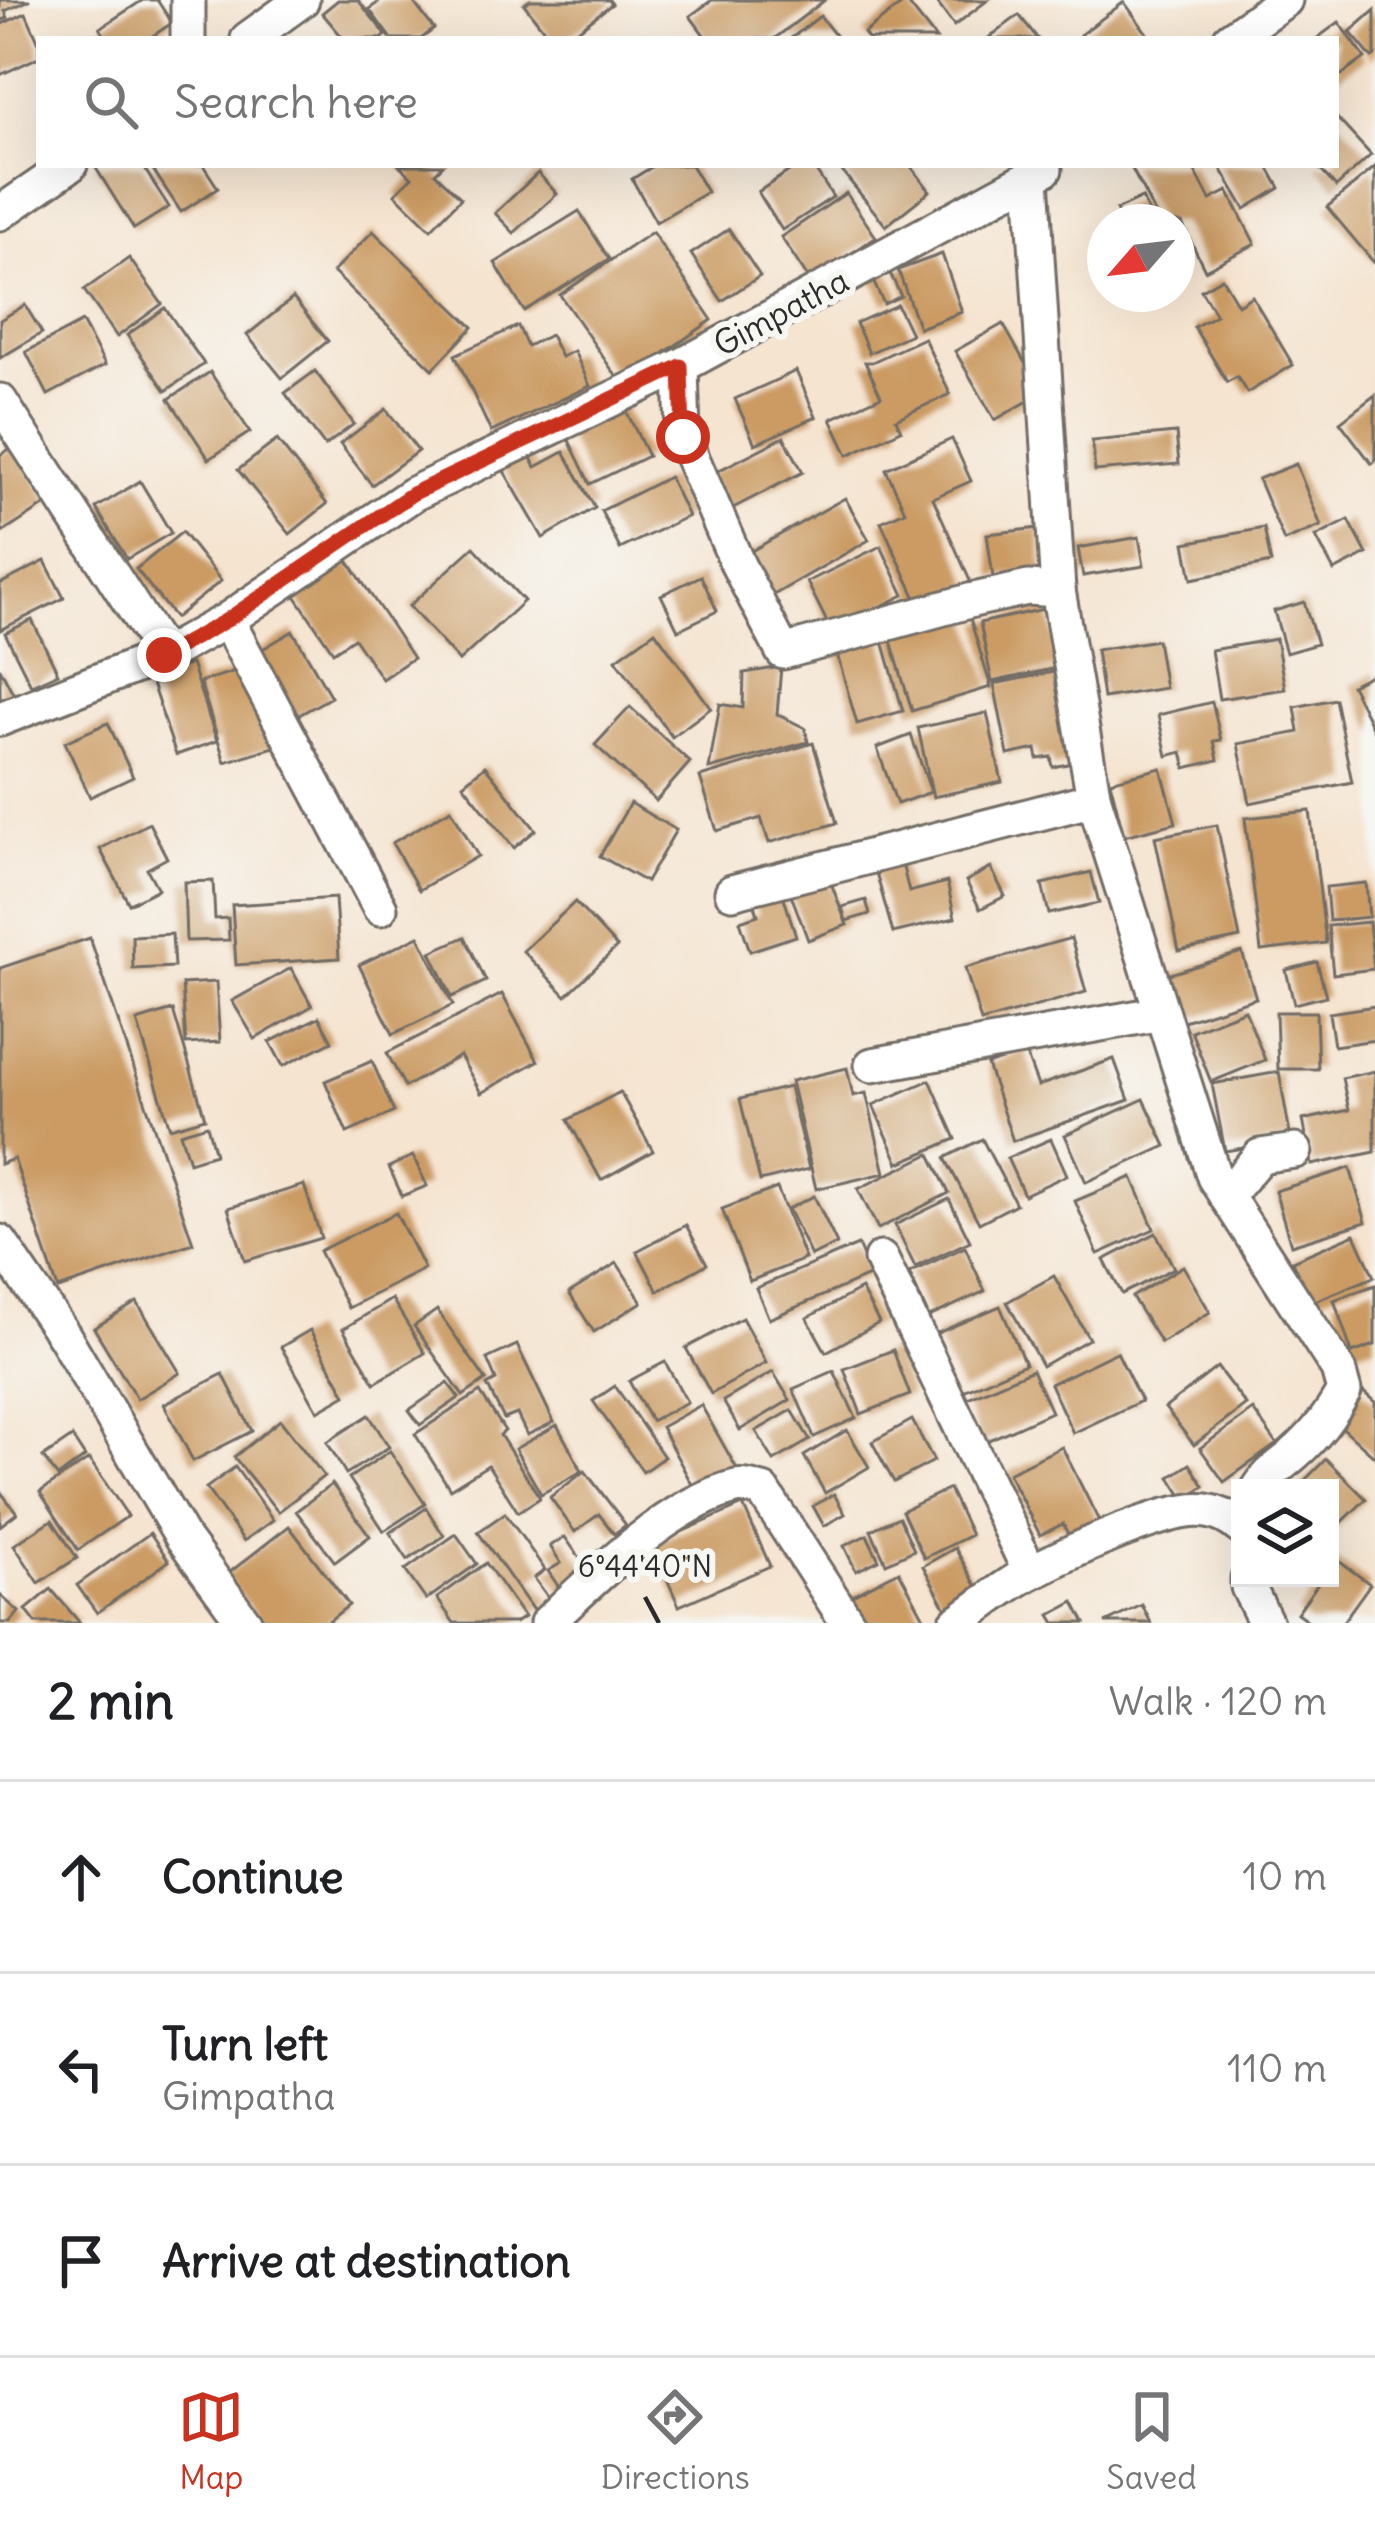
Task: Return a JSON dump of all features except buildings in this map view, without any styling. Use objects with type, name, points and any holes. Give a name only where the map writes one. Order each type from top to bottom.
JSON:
[{"type":"street","points":[[188,0],[188,36]]},
{"type":"street","points":[[252,36],[302,0]]},
{"type":"street","points":[[1234,36],[1286,0]]},
{"type":"street","points":[[0,213],[66,168]]},
{"type":"street","points":[[1042,172],[1058,590],[1094,799],[1214,1177],[1338,1369],[1344,1391]]},
{"type":"street","name":"Gimpatha","points":[[0,719],[164,655],[227,620],[412,494],[681,366],[1042,172]]},
{"type":"street","points":[[681,366],[683,437],[738,565],[783,652],[992,596],[1028,588],[1058,590]]},
{"type":"street","points":[[0,400],[164,655]]},
{"type":"street","points":[[227,620],[380,908]]},
{"type":"street","points":[[732,892],[1094,799]]},
{"type":"street","points":[[872,1065],[1162,1013]]},
{"type":"street","points":[[1226,1196],[1260,1156],[1295,1151]]},
{"type":"street","points":[[0,1242],[64,1336],[182,1537],[245,1623]]},
{"type":"street","points":[[881,1258],[1030,1572]]},
{"type":"street","points":[[1264,1479],[1327,1422],[1344,1391],[1375,1376]]},
{"type":"street","points":[[548,1623],[607,1567],[678,1514],[739,1486],[763,1491],[848,1623]]},
{"type":"street","points":[[956,1623],[1030,1572],[1114,1534],[1180,1513],[1205,1510],[1231,1520]]},
{"type":"street","points":[[1248,1587],[1266,1623]]},
{"type":"route","points":[[164,655],[227,620],[412,494],[681,366],[683,437]]}]
